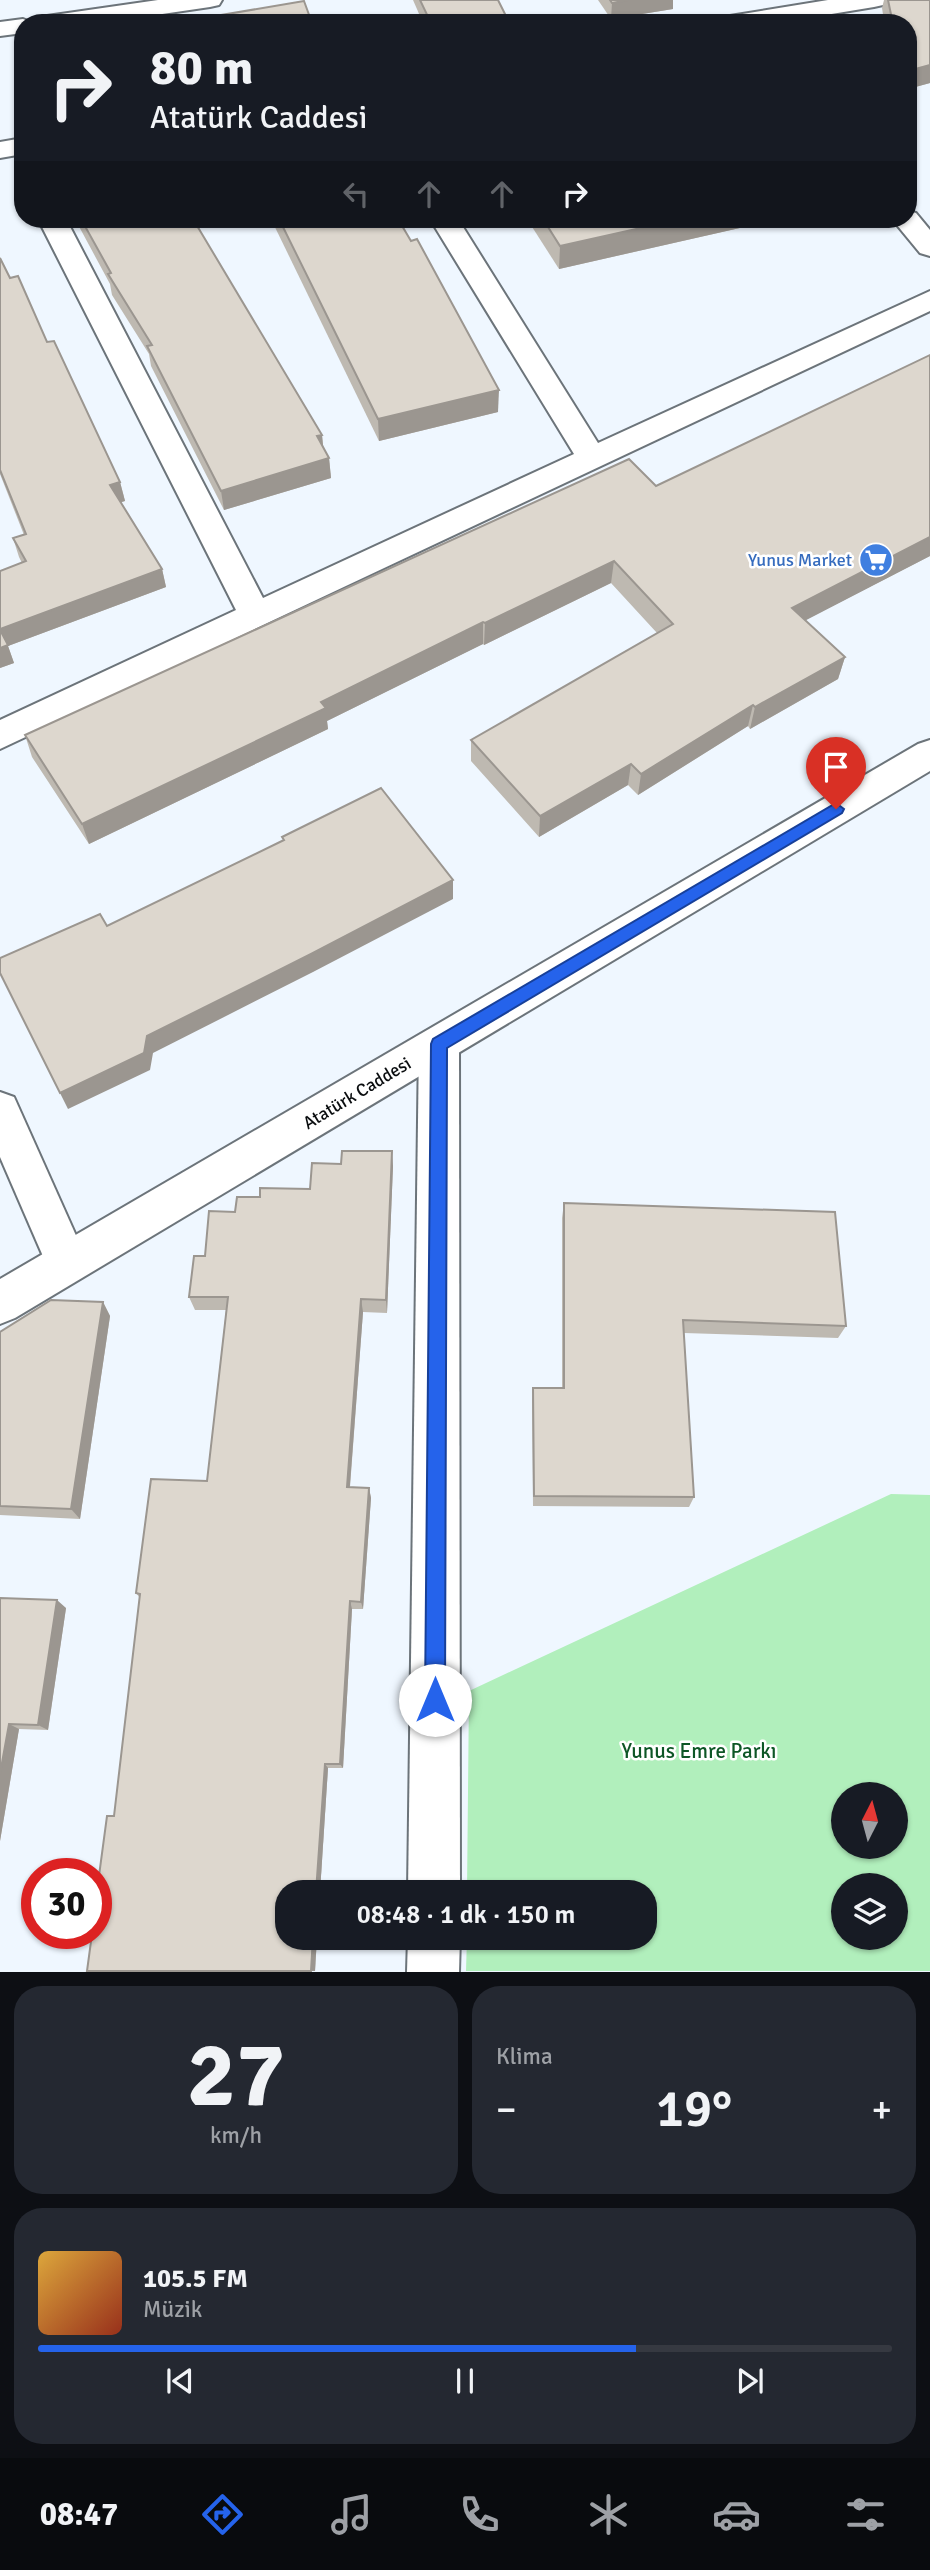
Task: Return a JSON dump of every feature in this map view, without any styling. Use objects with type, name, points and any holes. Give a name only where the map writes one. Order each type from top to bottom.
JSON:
[{"type":"street","points":[[111,14],[210,0]]},
{"type":"street","points":[[716,0],[728,14]]},
{"type":"street","points":[[786,14],[874,0]]},
{"type":"street","points":[[57,228],[255,614]]},
{"type":"street","points":[[450,228],[592,458]]},
{"type":"street","points":[[914,228],[930,247]]},
{"type":"street","points":[[0,735],[930,300]]},
{"type":"street","name":"Atatürk Caddesi","points":[[0,1303],[930,754]]},
{"type":"street","points":[[434,1880],[439,1044]]},
{"type":"street","points":[[0,1110],[67,1263]]},
{"type":"street","points":[[433,1972],[434,1950]]},
{"type":"green space","name":"Yunus Emre Parkı","points":[[891,1494],[930,1495],[930,1971],[466,1971],[467,1950],[657,1950],[657,1880],[467,1880],[469,1691]]},
{"type":"building","points":[[420,0],[498,0],[505,14],[427,14]]},
{"type":"building","points":[[888,0],[930,0],[930,65],[917,69],[917,14],[891,14]]},
{"type":"building","points":[[304,1],[309,14],[227,14]]},
{"type":"building","points":[[86,228],[198,228],[322,435],[317,436],[329,458],[221,491],[147,346],[152,345],[108,274],[111,273]]},
{"type":"building","points":[[283,228],[403,228],[411,241],[417,239],[499,390],[378,419]]},
{"type":"building","points":[[549,228],[641,228],[560,246]]},
{"type":"building","points":[[0,258],[10,278],[18,276],[47,342],[54,341],[120,482],[110,485],[162,569],[0,629],[0,571],[26,561],[13,538],[26,534],[0,470]]},
{"type":"building","points":[[930,355],[930,537],[792,608],[845,657],[755,707],[753,705],[641,774],[631,764],[540,816],[471,740],[673,624],[614,561],[321,702],[326,708],[82,824],[25,735],[629,459],[656,486]]},
{"type":"building","points":[[0,630],[8,645],[0,648]]},
{"type":"building","points":[[381,788],[453,880],[147,1036],[144,1053],[60,1093],[0,973],[0,958],[100,914],[107,926],[284,840],[282,837]]},
{"type":"building","points":[[342,1151],[392,1151],[386,1300],[361,1299],[347,1487],[369,1488],[361,1602],[350,1601],[340,1764],[325,1764],[317,1880],[275,1880],[275,1950],[312,1950],[311,1971],[87,1971],[90,1949],[112,1949],[112,1858],[101,1858],[107,1816],[114,1816],[140,1594],[136,1593],[151,1479],[207,1481],[228,1297],[189,1297],[194,1256],[205,1256],[209,1211],[235,1212],[237,1197],[260,1197],[260,1188],[310,1189],[312,1163],[341,1164]]},
{"type":"building","points":[[564,1203],[835,1212],[846,1326],[683,1320],[694,1497],[534,1496],[533,1388],[564,1388]]},
{"type":"building","points":[[51,1300],[103,1302],[71,1509],[0,1506],[0,1332]]},
{"type":"building","points":[[0,1598],[57,1600],[38,1725],[9,1724],[0,1774]]},
{"type":"place","name":"Yunus Market","points":[[876,560]]},
{"type":"route","points":[[435,1700],[439,1044],[836,809]]}]
